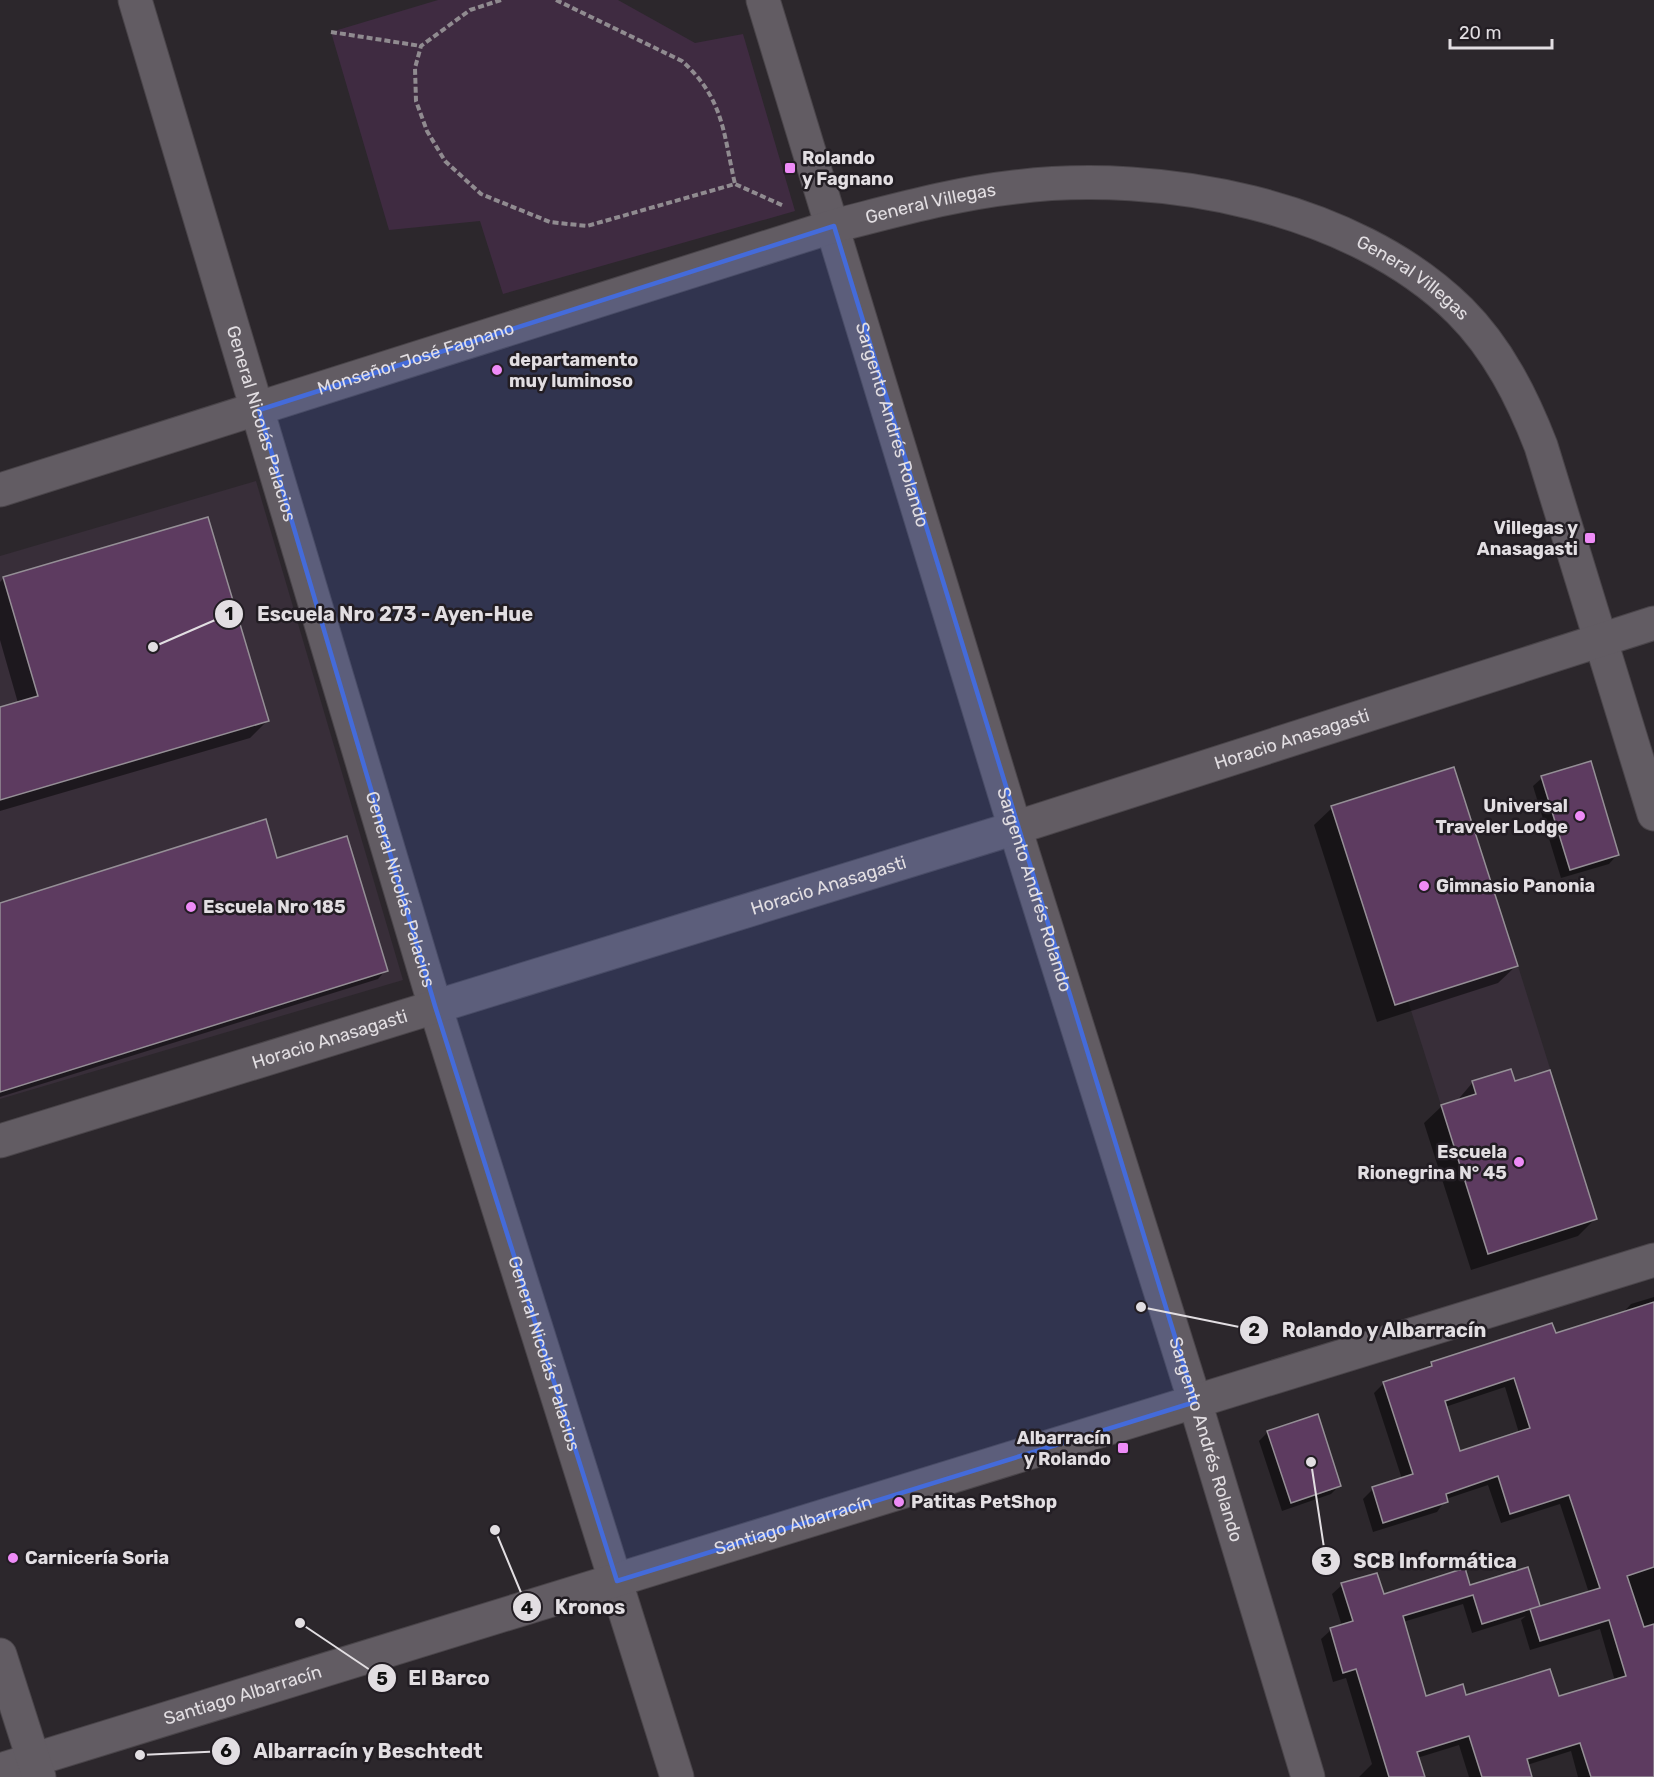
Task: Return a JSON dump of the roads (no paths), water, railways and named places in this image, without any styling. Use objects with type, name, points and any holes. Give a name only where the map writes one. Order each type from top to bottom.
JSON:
[{"type":"street","name":"General Nicolás Palacios","points":[[135,0],[435,1006],[677,1777]]},
{"type":"street","name":"Sargento Andrés Rolando","points":[[763,0],[834,226],[1015,828],[1195,1402],[1308,1777]]},
{"type":"street","name":"General Villegas","points":[[834,226],[950,197],[1017,186],[1148,183],[1263,204],[1362,243],[1411,271],[1460,312],[1499,359],[1524,405],[1541,446],[1654,814]]},
{"type":"street","name":"Monseñor José Fagnano","points":[[0,490],[259,410],[834,226]]},
{"type":"street","name":"Horacio Anasagasti","points":[[0,1141],[1015,828],[1654,623]]},
{"type":"street","name":"Santiago Albarracín","points":[[0,1770],[36,1769],[617,1581],[1654,1260]]},
{"type":"street","points":[[0,1654],[36,1769]]},
{"type":"place","name":"Rolando y Fagnano","points":[[790,168]]},
{"type":"place","name":"departamento muy luminoso","points":[[497,370]]},
{"type":"place","name":"Villegas y Anasagasti","points":[[1590,538]]},
{"type":"place","name":"Escuela Nro 273 - Ayen-Hue","points":[[153,647]]},
{"type":"place","name":"Universal Traveler Lodge","points":[[1580,816]]},
{"type":"place","name":"Gimnasio Panonia","points":[[1424,886]]},
{"type":"place","name":"Escuela Nro 185","points":[[191,907]]},
{"type":"place","name":"Escuela Rionegrina N° 45","points":[[1519,1162]]},
{"type":"place","name":"Rolando y Albarracín","points":[[1141,1307]]},
{"type":"place","name":"Albarracín y Rolando","points":[[1123,1448]]},
{"type":"place","name":"SCB Informática","points":[[1311,1462]]},
{"type":"place","name":"Patitas PetShop","points":[[899,1502]]},
{"type":"place","name":"Kronos","points":[[495,1530]]},
{"type":"place","name":"Carnicería Soria","points":[[13,1558]]},
{"type":"place","name":"El Barco","points":[[300,1623]]},
{"type":"place","name":"Albarracín y Beschtedt","points":[[140,1755]]}]
